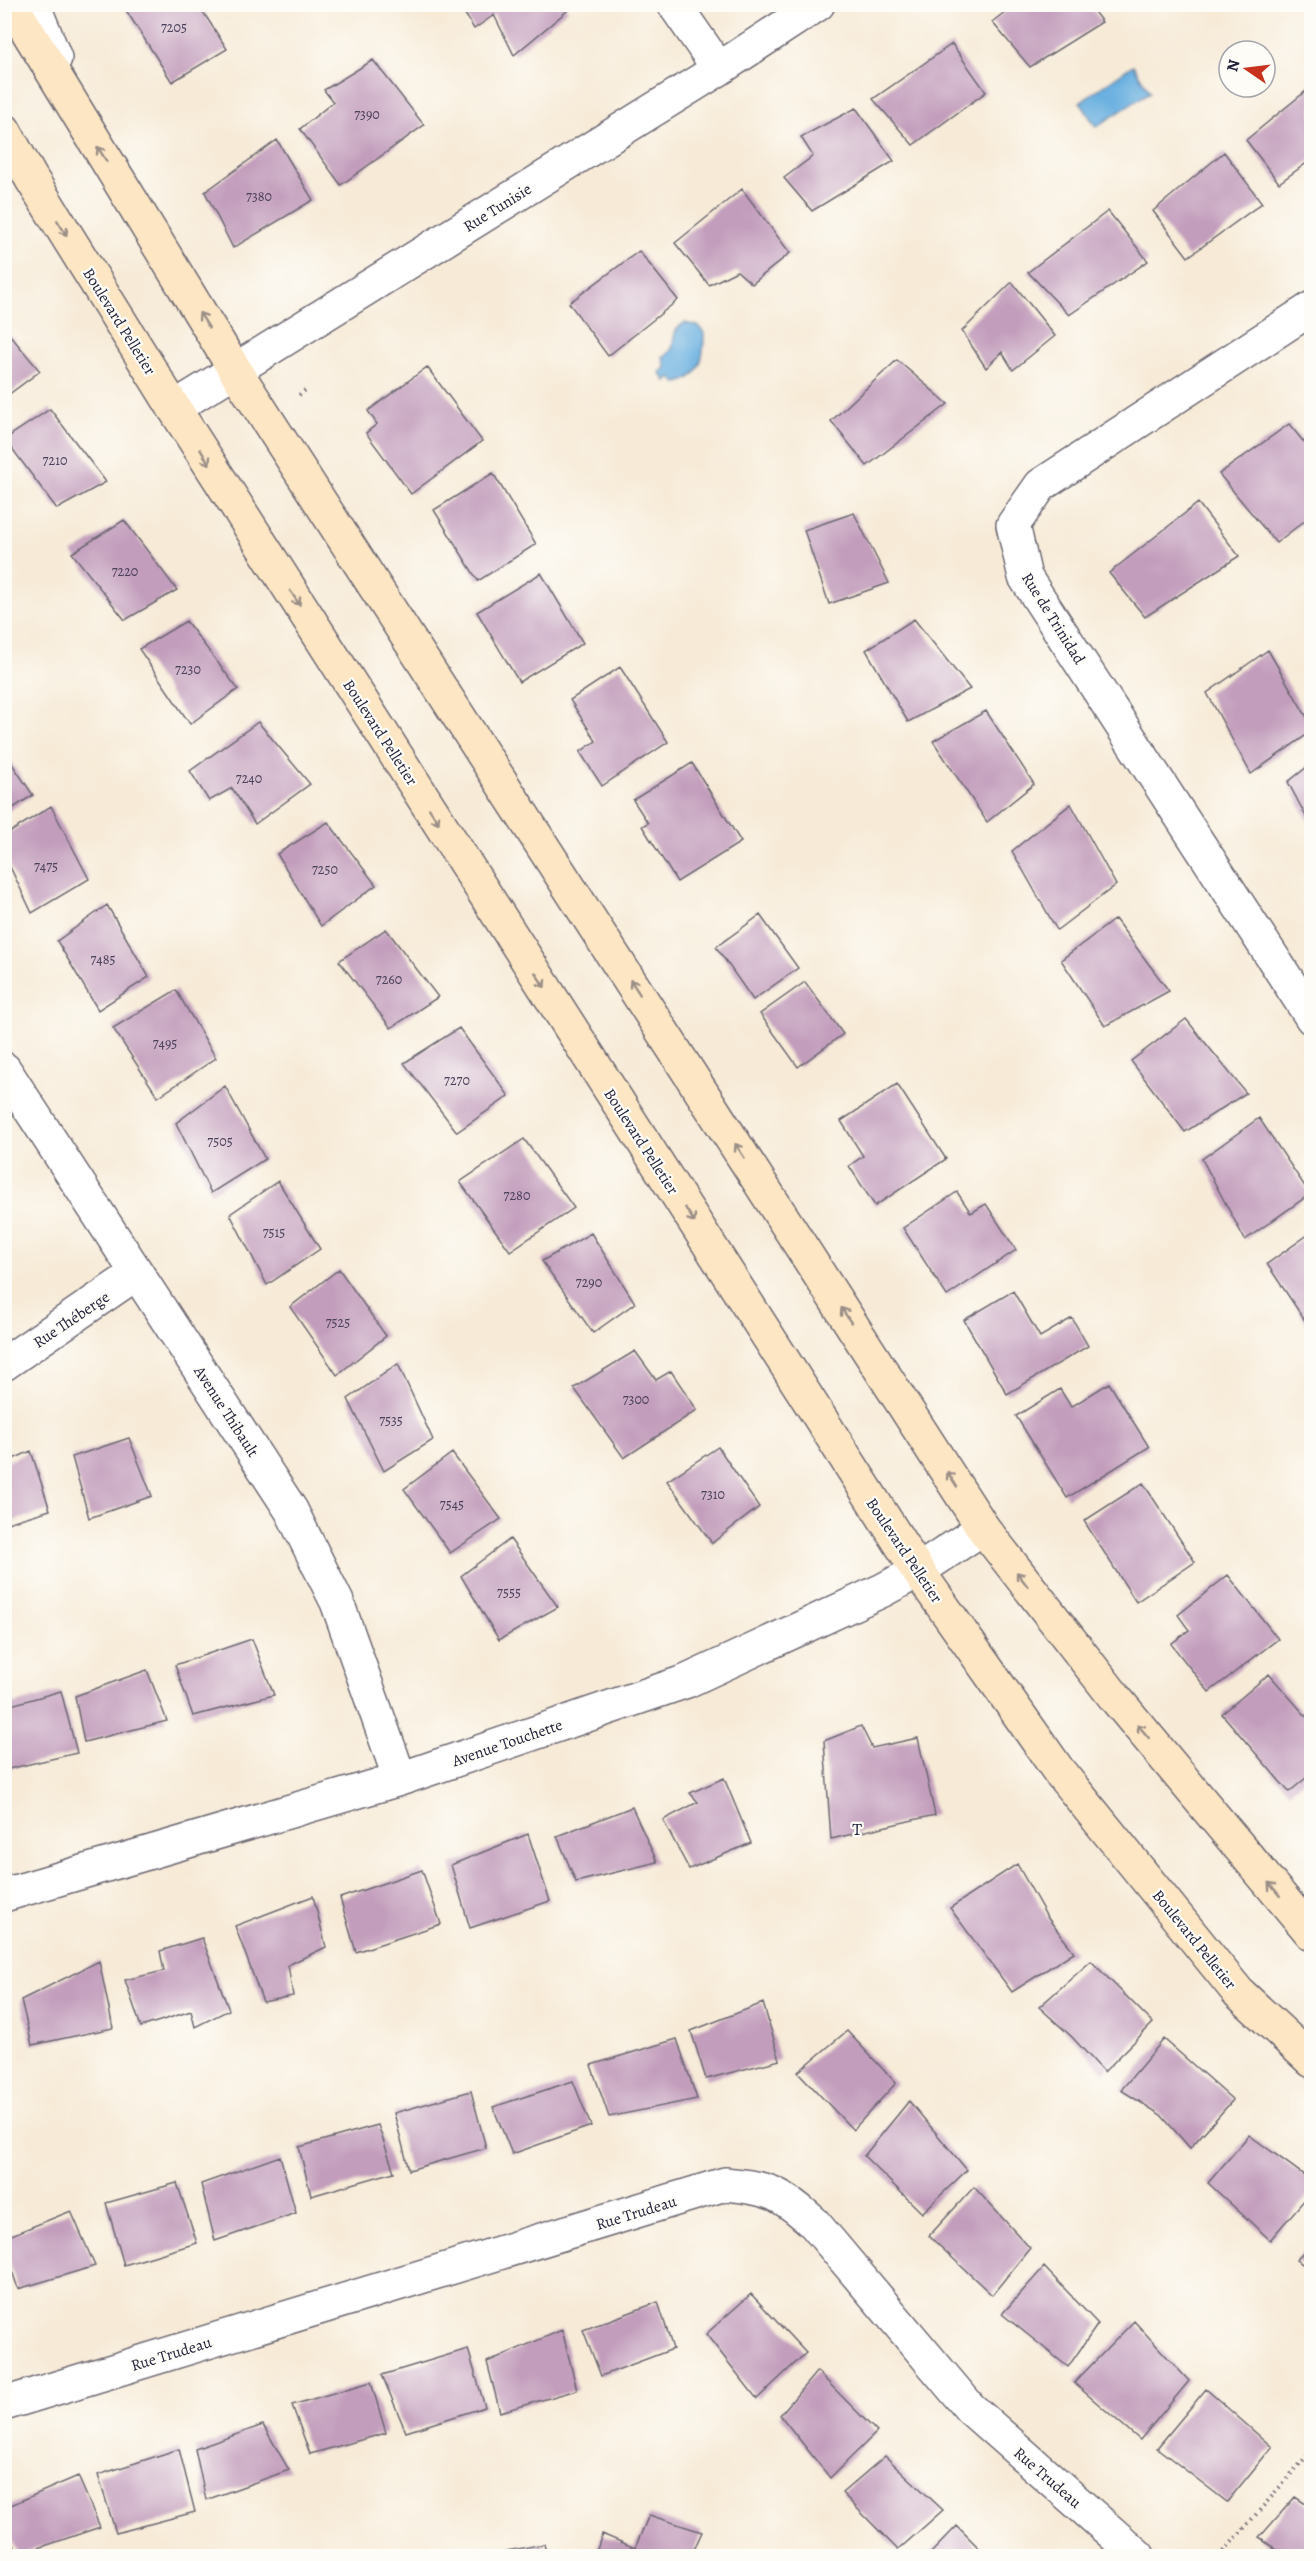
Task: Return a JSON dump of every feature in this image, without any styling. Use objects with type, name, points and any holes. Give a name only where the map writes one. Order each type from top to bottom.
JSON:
[{"type":"street","points":[[11,4],[235,370],[984,1528],[1116,1699],[1311,1934]]},
{"type":"street","points":[[33,4],[79,115]]},
{"type":"street","points":[[674,4],[719,69]]},
{"type":"street","name":"Rue Tunisie","points":[[174,408],[719,69],[818,4]]},
{"type":"street","name":"Boulevard Pelletier","points":[[4,130],[174,408],[918,1571],[1058,1770],[1238,1992],[1311,2061]]},
{"type":"street","name":"Boulevard Pelletier","points":[[4,147],[32,178]]},
{"type":"street","name":"Rue de Trinidad","points":[[1311,308],[1041,485],[1013,525],[1025,577],[1311,1018]]},
{"type":"street","name":"Avenue Thibault","points":[[4,1069],[291,1510],[337,1602],[400,1779]]},
{"type":"street","name":"Rue Théberge","points":[[4,1364],[137,1274]]},
{"type":"street","name":"Avenue Touchette","points":[[4,1895],[400,1779],[687,1681],[870,1596],[918,1571],[984,1528]]},
{"type":"street","name":"Rue Trudeau","points":[[4,2404],[725,2184],[758,2187],[789,2200],[814,2223],[970,2408],[1138,2556]]},
{"type":"path","points":[[1220,2556],[1311,2450]]},
{"type":"water","points":[[1133,65],[1150,92],[1096,127],[1080,102]]},
{"type":"water","points":[[685,323],[698,326],[704,333],[700,364],[697,371],[685,381],[677,383],[670,377],[666,381],[660,372],[666,368],[663,358],[672,349],[676,331]]},
{"type":"building","points":[[122,4],[198,4],[227,49],[172,82]]},
{"type":"building","points":[[459,4],[564,4],[568,10],[514,55],[494,15],[474,29]]},
{"type":"building","points":[[1015,4],[1088,4],[1102,22],[1030,67],[992,22]]},
{"type":"building","points":[[952,44],[986,92],[913,145],[873,99]]},
{"type":"building","points":[[373,60],[424,125],[341,185],[300,129],[333,102],[324,90]]},
{"type":"building","points":[[1312,86],[1312,159],[1279,183],[1246,140]]},
{"type":"building","points":[[856,108],[894,161],[812,211],[784,178],[813,156],[801,137]]},
{"type":"building","points":[[277,140],[313,200],[233,248],[205,192]]},
{"type":"building","points":[[1224,152],[1262,203],[1188,257],[1153,211]]},
{"type":"building","points":[[742,189],[790,253],[752,284],[737,271],[709,285],[675,243]]},
{"type":"building","points":[[1108,211],[1148,261],[1069,315],[1028,272]]},
{"type":"building","points":[[639,251],[678,300],[608,356],[569,303]]},
{"type":"building","points":[[1012,282],[1055,336],[1013,370],[1002,352],[986,368],[962,331]]},
{"type":"building","points":[[4,328],[40,371],[4,398]]},
{"type":"building","points":[[897,360],[948,404],[867,466],[831,421]]},
{"type":"building","points":[[427,367],[482,441],[411,494],[366,433],[377,424],[368,411]]},
{"type":"building","points":[[50,409],[106,482],[57,509],[5,439]]},
{"type":"building","points":[[1289,424],[1312,452],[1312,515],[1276,543],[1219,474]]},
{"type":"building","points":[[493,473],[536,544],[478,581],[434,510]]},
{"type":"building","points":[[1198,503],[1239,556],[1145,617],[1109,573]]},
{"type":"building","points":[[854,513],[889,583],[829,604],[804,530]]},
{"type":"building","points":[[124,520],[177,590],[125,620],[72,553]]},
{"type":"building","points":[[541,573],[583,643],[519,682],[477,612]]},
{"type":"building","points":[[914,619],[970,689],[908,722],[866,650]]},
{"type":"building","points":[[186,621],[238,689],[190,724],[139,649]]},
{"type":"building","points":[[1268,650],[1312,726],[1312,731],[1251,774],[1207,693]]},
{"type":"building","points":[[620,667],[668,742],[602,786],[580,752],[596,741],[570,700]]},
{"type":"building","points":[[986,711],[1034,784],[987,822],[933,741]]},
{"type":"building","points":[[258,722],[310,784],[255,824],[232,788],[209,801],[190,771]]},
{"type":"building","points":[[4,752],[33,795],[4,814]]},
{"type":"building","points":[[692,763],[741,842],[677,882],[642,826],[648,823],[633,800]]},
{"type":"building","points":[[1312,763],[1312,828],[1288,782]]},
{"type":"building","points":[[1071,804],[1116,885],[1057,930],[1012,851]]},
{"type":"building","points":[[51,806],[89,879],[32,913],[4,854],[4,836]]},
{"type":"building","points":[[328,822],[376,885],[321,926],[277,854]]},
{"type":"building","points":[[107,905],[149,977],[98,1010],[57,941]]},
{"type":"building","points":[[760,915],[798,968],[753,1000],[716,947]]},
{"type":"building","points":[[1115,919],[1169,991],[1105,1026],[1061,960]]},
{"type":"building","points":[[386,929],[438,997],[391,1028],[339,961]]},
{"type":"building","points":[[805,982],[843,1034],[798,1067],[760,1014]]},
{"type":"building","points":[[176,990],[216,1058],[158,1097],[113,1028]]},
{"type":"building","points":[[1186,1019],[1246,1093],[1185,1132],[1131,1061]]},
{"type":"building","points":[[459,1028],[509,1096],[457,1132],[404,1063]]},
{"type":"building","points":[[897,1084],[946,1159],[875,1206],[849,1166],[863,1156],[841,1121]]},
{"type":"building","points":[[225,1086],[265,1159],[211,1193],[176,1123]]},
{"type":"building","points":[[1259,1118],[1310,1194],[1245,1240],[1202,1159]]},
{"type":"building","points":[[524,1139],[574,1208],[510,1251],[460,1182]]},
{"type":"building","points":[[278,1181],[320,1249],[267,1285],[230,1214]]},
{"type":"building","points":[[957,1192],[971,1213],[986,1204],[1016,1250],[947,1296],[903,1228]]},
{"type":"building","points":[[1312,1232],[1312,1331],[1267,1264]]},
{"type":"building","points":[[591,1233],[635,1303],[593,1333],[542,1261]]},
{"type":"building","points":[[339,1269],[386,1336],[337,1375],[290,1307]]},
{"type":"building","points":[[1013,1291],[1040,1337],[1072,1318],[1088,1346],[1007,1394],[964,1320]]},
{"type":"building","points":[[635,1351],[656,1380],[671,1371],[697,1410],[624,1458],[574,1388]]},
{"type":"building","points":[[398,1364],[433,1440],[384,1471],[348,1399]]},
{"type":"building","points":[[1109,1383],[1149,1447],[1067,1498],[1016,1416],[1060,1389],[1071,1407]]},
{"type":"building","points":[[129,1438],[152,1496],[89,1518],[72,1457]]},
{"type":"building","points":[[718,1447],[759,1507],[712,1543],[667,1481]]},
{"type":"building","points":[[31,1451],[50,1510],[4,1524],[4,1463]]},
{"type":"building","points":[[452,1453],[501,1519],[450,1553],[404,1489]]},
{"type":"building","points":[[1143,1483],[1195,1562],[1136,1602],[1084,1521]]},
{"type":"building","points":[[510,1539],[558,1607],[499,1640],[461,1576]]},
{"type":"building","points":[[1228,1575],[1278,1639],[1209,1692],[1171,1644],[1189,1630],[1178,1615]]},
{"type":"building","points":[[252,1639],[274,1695],[193,1716],[175,1665]]},
{"type":"building","points":[[147,1670],[167,1721],[84,1742],[75,1696]]},
{"type":"building","points":[[1269,1674],[1312,1723],[1312,1773],[1289,1792],[1222,1714]]},
{"type":"building","points":[[61,1691],[77,1753],[4,1770],[4,1707]]},
{"type":"building","points":[[861,1726],[872,1748],[918,1738],[935,1815],[831,1839],[824,1741]]},
{"type":"building","points":[[724,1778],[751,1843],[689,1869],[663,1820],[698,1802],[690,1793]]},
{"type":"building","points":[[632,1807],[657,1862],[576,1882],[557,1836]]},
{"type":"building","points":[[528,1834],[550,1901],[470,1928],[451,1865]]},
{"type":"building","points":[[1017,1864],[1047,1917],[1074,1952],[1012,1992],[950,1908]]},
{"type":"building","points":[[422,1870],[441,1924],[356,1952],[340,1898]]},
{"type":"building","points":[[313,1896],[326,1947],[288,1965],[293,1996],[263,2002],[235,1926]]},
{"type":"building","points":[[202,1938],[229,2010],[195,2027],[191,2011],[141,2027],[125,1980],[164,1971],[160,1951]]},
{"type":"building","points":[[99,1961],[113,2028],[32,2045],[21,2000]]},
{"type":"building","points":[[1091,1961],[1153,2023],[1104,2072],[1072,2037],[1039,2007]]},
{"type":"building","points":[[763,2003],[780,2060],[706,2079],[691,2031]]},
{"type":"building","points":[[847,2031],[896,2083],[853,2130],[798,2072]]},
{"type":"building","points":[[677,2039],[697,2099],[609,2117],[591,2065]]},
{"type":"building","points":[[1164,2039],[1233,2100],[1190,2148],[1161,2115],[1121,2090]]},
{"type":"building","points":[[4,2041],[14,2071],[4,2074]]},
{"type":"building","points":[[573,2081],[591,2126],[512,2154],[493,2107]]},
{"type":"building","points":[[471,2091],[486,2148],[409,2170],[394,2113]]},
{"type":"building","points":[[909,2101],[967,2170],[922,2213],[864,2156]]},
{"type":"building","points":[[378,2125],[394,2172],[311,2196],[299,2147]]},
{"type":"building","points":[[1249,2135],[1312,2181],[1312,2191],[1270,2240],[1208,2183]]},
{"type":"building","points":[[280,2156],[296,2213],[215,2241],[201,2184]]},
{"type":"building","points":[[177,2183],[197,2243],[124,2265],[106,2203]]},
{"type":"building","points":[[974,2187],[1030,2248],[992,2295],[929,2236]]},
{"type":"building","points":[[71,2211],[95,2266],[18,2289],[4,2246],[4,2238]]},
{"type":"building","points":[[1312,2244],[1312,2270],[1296,2260]]},
{"type":"building","points":[[1044,2267],[1098,2324],[1068,2367],[1002,2314]]},
{"type":"building","points":[[751,2294],[806,2353],[757,2399],[706,2334]]},
{"type":"building","points":[[658,2302],[673,2349],[601,2376],[583,2330]]},
{"type":"building","points":[[1134,2321],[1189,2381],[1140,2440],[1074,2383]]},
{"type":"building","points":[[562,2330],[577,2390],[500,2412],[487,2362]]},
{"type":"building","points":[[468,2349],[485,2407],[406,2432],[382,2375]]},
{"type":"building","points":[[817,2371],[877,2432],[830,2478],[780,2415]]},
{"type":"building","points":[[371,2382],[386,2433],[310,2454],[292,2405]]},
{"type":"building","points":[[1206,2389],[1272,2447],[1227,2502],[1157,2448]]},
{"type":"building","points":[[263,2425],[289,2470],[206,2500],[195,2449]]},
{"type":"building","points":[[179,2449],[195,2512],[116,2533],[98,2475]]},
{"type":"building","points":[[885,2456],[943,2510],[898,2550],[842,2493]]},
{"type":"building","points":[[78,2476],[100,2527],[18,2555],[4,2520],[4,2508]]},
{"type":"building","points":[[1295,2497],[1312,2508],[1312,2556],[1287,2556],[1259,2538]]},
{"type":"building","points":[[649,2515],[702,2532],[691,2556],[595,2556],[602,2534],[635,2548]]},
{"type":"building","points":[[957,2526],[987,2556],[928,2556]]},
{"type":"building","points":[[544,2544],[547,2556],[508,2556],[506,2551]]},
{"type":"district","name":"T","points":[[858,1829]]}]
